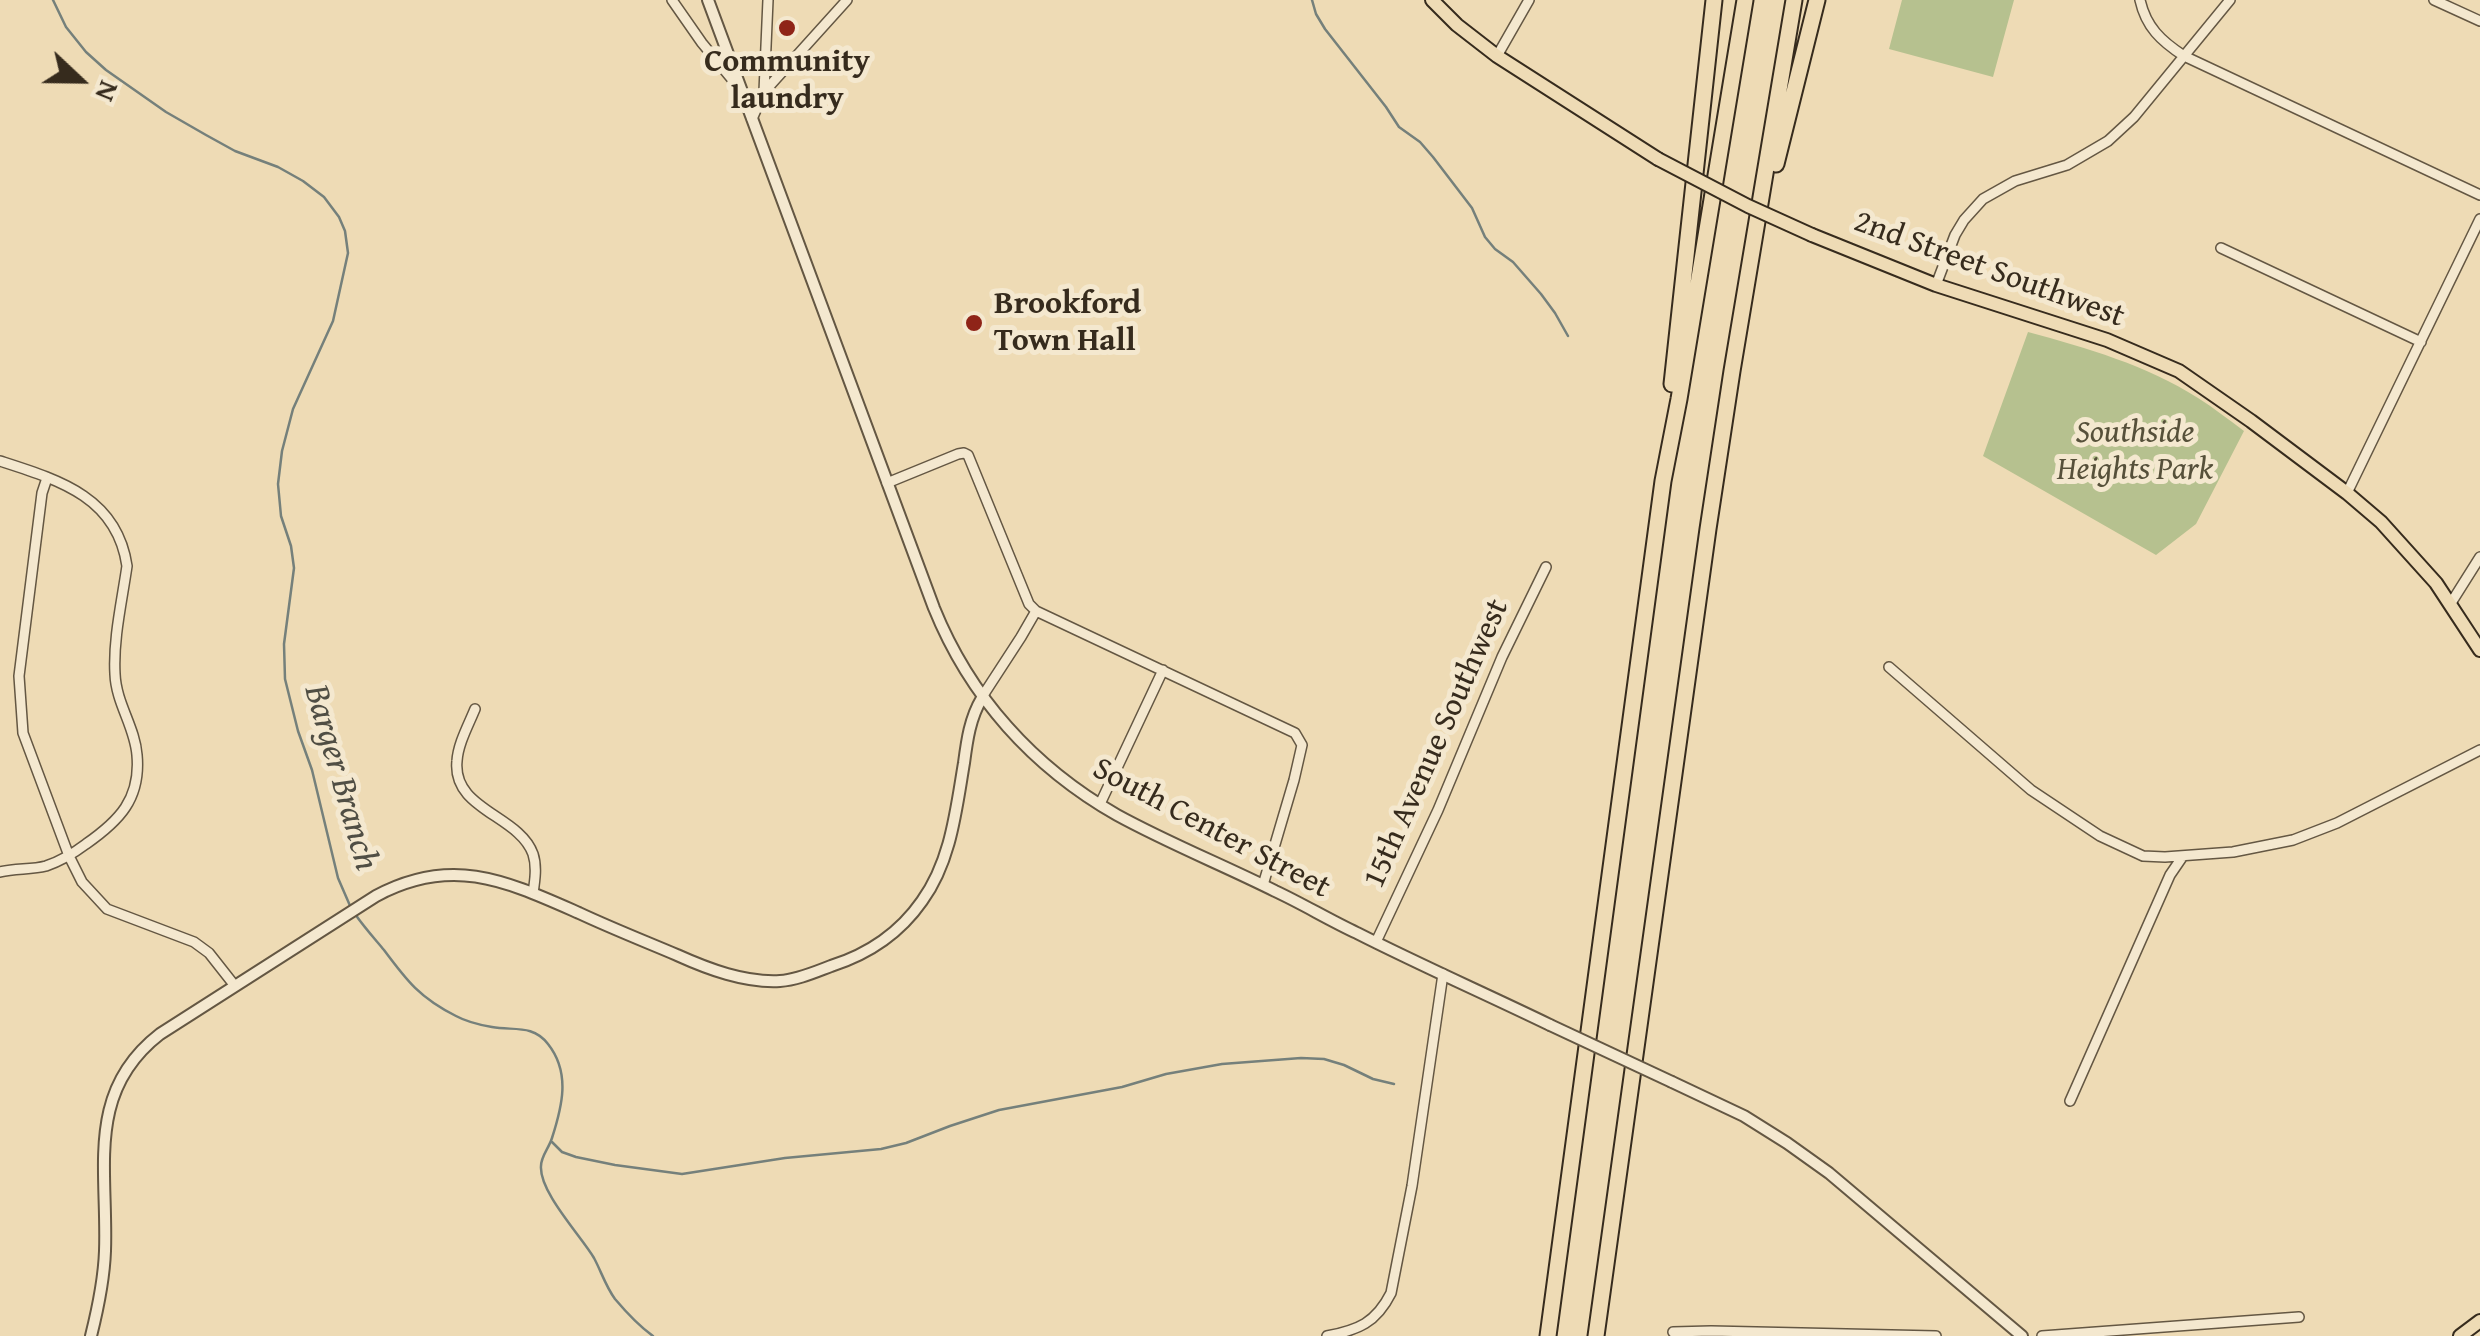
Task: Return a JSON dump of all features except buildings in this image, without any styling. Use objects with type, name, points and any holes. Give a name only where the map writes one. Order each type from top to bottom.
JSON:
[{"type":"highway","points":[[1670,442],[1676,338],[1714,0]]},
{"type":"highway","points":[[1548,1336],[1650,570],[1745,0]]},
{"type":"highway","points":[[1596,1336],[1708,529],[1794,0]]},
{"type":"highway","points":[[1754,245],[1817,0]]},
{"type":"main road","name":"2nd Street Southwest","points":[[1432,0],[1497,56],[1658,158],[1748,206],[1936,285],[2108,340],[2179,371],[2251,421],[2381,522],[2451,603],[2480,650]]},
{"type":"main road","points":[[2460,1336],[2480,1321]]},
{"type":"street","points":[[672,0],[741,90]]},
{"type":"street","name":"South Center Street","points":[[708,0],[942,626],[982,698],[1041,760],[1074,788],[1143,828],[1744,1116],[1829,1174],[2022,1336]]},
{"type":"street","points":[[764,92],[768,0]]},
{"type":"street","points":[[752,119],[764,92],[847,0]]},
{"type":"street","points":[[1497,56],[1528,0]]},
{"type":"street","points":[[2140,0],[2157,36],[2184,56],[2480,195]]},
{"type":"street","points":[[1936,285],[1954,234],[1983,199],[2016,181],[2068,165],[2108,141],[2134,117],[2230,0]]},
{"type":"street","points":[[2434,0],[2480,21]]},
{"type":"street","points":[[2347,494],[2480,220]]},
{"type":"street","points":[[2221,248],[2421,342]]},
{"type":"street","points":[[887,484],[958,454],[968,455],[1029,604],[1036,611],[1300,737],[1302,745],[1283,823],[1263,885]]},
{"type":"street","points":[[0,461],[73,489],[102,509],[113,524],[127,566],[114,672],[137,756],[134,788],[122,815],[109,828],[70,856],[45,866],[0,872]]},
{"type":"street","points":[[47,478],[19,676],[23,733],[82,882],[107,909],[194,942],[209,953],[234,986]]},
{"type":"street","points":[[2451,603],[2480,556]]},
{"type":"street","name":"15th Avenue Southwest","points":[[1376,942],[1546,567]]},
{"type":"street","points":[[91,1336],[104,1269],[107,1115],[126,1069],[147,1045],[376,896],[414,880],[446,874],[489,878],[533,893],[685,959],[736,976],[777,981],[848,961],[894,933],[920,905],[935,880],[951,836],[969,730],[982,698],[1036,611]]},
{"type":"street","points":[[1889,667],[2014,777],[2078,823],[2143,856],[2183,856],[2262,847],[2322,829],[2480,750]]},
{"type":"street","points":[[1100,804],[1162,670]]},
{"type":"street","points":[[475,710],[459,750],[458,777],[470,798],[525,839],[535,861],[533,893]]},
{"type":"street","points":[[2070,1101],[2170,874],[2183,856]]},
{"type":"street","points":[[1327,1336],[1351,1332],[1372,1320],[1391,1294],[1412,1186],[1443,974]]},
{"type":"street","points":[[2042,1336],[2298,1316]]},
{"type":"street","points":[[1673,1332],[1936,1336]]},
{"type":"green space","points":[[1902,0],[2014,0],[1993,77],[1889,49]]},
{"type":"green space","name":"Southside Heights Park","points":[[2028,332],[2094,351],[2158,376],[2198,398],[2244,431],[2196,524],[2156,555],[1983,456]]},
{"type":"waterway","name":"Barger Branch","points":[[53,0],[66,27],[106,70],[206,135],[303,181],[324,197],[345,231],[348,253],[333,321],[293,409],[278,484],[281,516],[294,568],[284,644],[285,679],[338,878],[351,908]]},
{"type":"waterway","points":[[1312,0],[1325,29],[1399,127],[1433,157],[1472,208],[1485,237],[1541,294],[1568,336]]},
{"type":"waterway","name":"Barger Branch","points":[[355,914],[407,980],[433,1002],[474,1023],[536,1033],[548,1044],[560,1067],[562,1090],[556,1126],[541,1162],[542,1177],[553,1201],[594,1258],[615,1299],[653,1336]]},
{"type":"waterway","points":[[552,1142],[562,1152],[576,1157],[682,1174],[785,1158],[881,1149],[999,1110],[1222,1064],[1324,1059],[1394,1084]]},
{"type":"place","name":"Community laundry","points":[[787,28]]},
{"type":"place","name":"Brookford Town Hall","points":[[974,323]]}]
